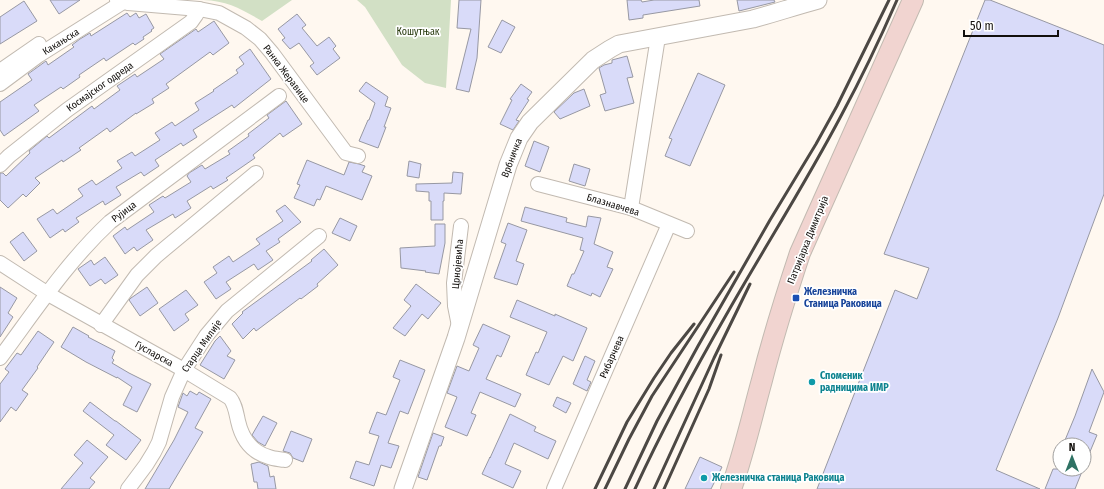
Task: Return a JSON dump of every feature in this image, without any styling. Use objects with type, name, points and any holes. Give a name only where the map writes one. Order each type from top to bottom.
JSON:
[{"type":"main road","name":"Патријарха Димитрија","points":[[731,489],[743,455],[762,378],[800,253],[913,0]]},
{"type":"street","name":"Какањска","points":[[0,71],[32,48],[109,0]]},
{"type":"street","name":"Какањска","points":[[0,84],[120,1]]},
{"type":"street","name":"Ранка Жеравице","points":[[120,1],[199,9],[218,13],[246,28],[260,39],[272,53],[352,155]]},
{"type":"street","name":"Врбничка","points":[[403,489],[459,327],[500,189],[514,150],[524,130],[538,113],[593,60],[619,44],[753,19],[810,2]]},
{"type":"street","name":"Космајског одреда","points":[[0,165],[9,156],[67,110],[191,22],[199,9]]},
{"type":"street","points":[[631,208],[658,37]]},
{"type":"street","name":"Рујица","points":[[0,358],[76,256],[94,237],[110,222],[279,96]]},
{"type":"street","points":[[101,324],[128,287],[151,261],[256,173]]},
{"type":"street","name":"Блазнавчева","points":[[538,184],[631,208],[687,231]]},
{"type":"street","name":"Рибарчева","points":[[554,489],[669,224]]},
{"type":"street","name":"Црнојевића","points":[[459,327],[455,306],[454,283],[461,226]]},
{"type":"street","name":"Старца Милије","points":[[128,489],[146,466],[159,442],[172,397],[184,370],[206,336],[227,311],[319,236]]},
{"type":"street","name":"Гусларска","points":[[0,264],[48,294],[184,370],[230,398],[236,408],[240,427],[247,444],[266,456],[285,460]]},
{"type":"green space","points":[[203,0],[292,0],[262,21],[241,9],[227,4]]},
{"type":"green space","name":"Кошутњак","points":[[357,0],[451,0],[446,88],[425,83],[402,65],[365,7]]},
{"type":"building","points":[[50,0],[80,0],[59,14]]},
{"type":"building","points":[[459,0],[481,0],[477,58],[469,92],[456,89],[471,29],[457,28]]},
{"type":"building","points":[[627,0],[641,0],[642,2],[654,0],[699,0],[700,6],[643,15],[643,18],[629,20]]},
{"type":"building","points":[[737,0],[774,0],[775,2],[739,11]]},
{"type":"building","points":[[985,0],[990,0],[1104,45],[1104,194],[1058,318],[996,470],[1040,489],[817,489],[895,290],[917,299],[929,268],[884,254]]},
{"type":"building","points":[[24,1],[37,21],[0,44],[0,17]]},
{"type":"building","points":[[127,13],[130,17],[136,13],[139,18],[146,14],[154,28],[143,37],[144,39],[135,45],[133,43],[106,61],[104,58],[79,75],[80,77],[63,89],[61,87],[34,105],[39,111],[4,136],[0,130],[0,102],[32,80],[28,74],[46,61],[48,65],[74,47],[72,45],[80,39],[90,33],[91,36]]},
{"type":"building","points":[[297,14],[306,25],[302,28],[317,46],[329,37],[336,46],[333,49],[340,58],[317,75],[310,66],[314,63],[299,43],[290,49],[282,40],[285,38],[278,29]]},
{"type":"building","points":[[502,20],[515,27],[501,53],[488,47]]},
{"type":"building","points":[[214,21],[229,43],[213,55],[210,52],[166,84],[169,88],[152,99],[154,103],[136,113],[110,132],[107,128],[79,148],[81,150],[63,162],[62,160],[35,178],[40,183],[26,197],[23,194],[8,208],[0,200],[0,173],[3,173],[6,176],[30,153],[29,151],[47,136],[49,138],[92,106],[94,109],[120,90],[117,86],[135,74],[137,77],[164,59],[160,54],[196,29],[198,32]]},
{"type":"building","points":[[250,49],[271,79],[234,108],[232,105],[193,130],[197,137],[183,146],[181,143],[155,160],[159,166],[144,176],[141,172],[116,187],[121,195],[105,205],[103,201],[76,218],[79,222],[65,232],[63,229],[50,238],[37,219],[53,209],[57,214],[83,196],[78,189],[92,180],[96,185],[122,168],[117,161],[132,152],[135,156],[160,140],[155,133],[172,122],[175,126],[199,110],[195,103],[238,73],[236,70],[244,64],[239,57]]},
{"type":"building","points":[[627,56],[633,77],[627,78],[634,103],[605,111],[600,95],[606,93],[599,68],[612,63],[612,60]]},
{"type":"building","points":[[698,73],[725,85],[690,166],[665,156],[672,139],[669,138]]},
{"type":"building","points":[[366,82],[388,97],[385,106],[391,108],[378,148],[359,141],[375,103],[359,91]]},
{"type":"building","points":[[521,84],[532,92],[527,99],[529,100],[516,120],[519,121],[513,130],[500,124],[512,100],[510,99]]},
{"type":"building","points":[[584,89],[590,106],[560,119],[554,112],[574,93]]},
{"type":"building","points":[[286,101],[302,124],[283,137],[280,133],[253,155],[255,158],[226,178],[228,180],[213,189],[211,186],[187,201],[191,208],[175,218],[173,214],[146,230],[153,240],[137,251],[134,247],[125,254],[113,236],[125,227],[127,230],[154,212],[149,205],[163,196],[165,198],[191,182],[187,176],[189,173],[202,165],[205,169],[230,154],[228,151],[249,136],[248,134],[269,118],[267,115]]},
{"type":"building","points":[[534,141],[549,147],[540,172],[525,166]]},
{"type":"building","points":[[307,160],[344,175],[349,162],[365,166],[362,172],[372,176],[362,200],[326,186],[320,200],[317,199],[314,206],[294,198],[300,185],[297,184]]},
{"type":"building","points":[[409,161],[421,164],[419,178],[407,176]]},
{"type":"building","points":[[574,164],[590,169],[585,186],[569,181]]},
{"type":"building","points":[[453,172],[463,173],[461,194],[444,193],[443,220],[431,220],[431,201],[429,201],[429,192],[416,191],[416,184],[452,183]]},
{"type":"building","points":[[285,205],[301,222],[278,239],[280,242],[266,251],[273,260],[258,270],[254,264],[226,282],[231,289],[216,299],[204,282],[217,273],[213,267],[229,256],[233,262],[260,244],[256,239],[283,221],[276,211]]},
{"type":"building","points":[[525,207],[567,218],[566,222],[586,227],[588,216],[601,218],[594,244],[613,252],[607,267],[613,269],[600,297],[592,293],[591,296],[567,286],[584,251],[580,250],[583,238],[521,221]]},
{"type":"building","points":[[340,218],[357,226],[350,241],[332,233]]},
{"type":"building","points":[[508,223],[527,230],[516,261],[524,264],[517,285],[494,278],[506,244],[501,242]]},
{"type":"building","points":[[435,224],[445,224],[445,243],[439,274],[401,268],[400,248],[435,246]]},
{"type":"building","points":[[23,232],[37,251],[24,261],[10,242]]},
{"type":"building","points":[[324,249],[338,265],[317,284],[318,286],[256,331],[254,328],[243,339],[232,324],[243,313],[242,312],[312,261],[311,260]]},
{"type":"building","points":[[105,257],[118,275],[105,284],[101,279],[90,286],[78,269],[91,260],[94,265]]},
{"type":"building","points":[[416,284],[441,303],[428,319],[422,314],[405,336],[393,328],[411,306],[404,300]]},
{"type":"building","points":[[0,287],[17,298],[8,313],[13,317],[0,337]]},
{"type":"building","points":[[147,287],[158,303],[140,316],[129,300]]},
{"type":"building","points":[[186,290],[198,305],[185,314],[189,320],[174,331],[159,309]]},
{"type":"building","points":[[517,300],[587,328],[573,361],[563,356],[549,385],[526,375],[547,332],[510,317]]},
{"type":"building","points":[[483,324],[510,336],[501,357],[497,355],[486,379],[521,394],[515,407],[480,392],[471,413],[476,415],[467,436],[445,427],[457,397],[447,393],[457,366],[469,371],[479,348],[473,345]]},
{"type":"building","points":[[73,327],[89,336],[88,337],[115,351],[112,358],[114,360],[112,363],[151,384],[137,412],[123,405],[132,387],[117,377],[86,362],[61,347]]},
{"type":"building","points":[[38,331],[54,342],[22,390],[28,394],[16,411],[11,407],[0,422],[0,384],[9,372],[5,369],[17,353],[21,355]]},
{"type":"building","points":[[220,336],[231,351],[227,356],[235,360],[224,379],[200,365],[215,341]]},
{"type":"building","points":[[585,356],[595,361],[587,380],[591,382],[587,391],[573,384]]},
{"type":"building","points":[[400,360],[425,370],[408,414],[400,411],[388,443],[399,446],[391,468],[381,465],[374,486],[350,478],[356,461],[369,465],[379,436],[369,433],[377,412],[386,415],[400,380],[393,377]]},
{"type":"building","points":[[1092,369],[1104,392],[1089,432],[1097,435],[1092,447],[1092,437],[1066,437]]},
{"type":"building","points":[[190,391],[197,395],[199,392],[211,399],[195,428],[203,432],[169,489],[145,489],[174,440],[188,412],[178,407],[183,393],[187,396]]},
{"type":"building","points":[[557,397],[571,403],[566,413],[553,406]]},
{"type":"building","points":[[90,402],[141,440],[126,460],[106,445],[114,435],[83,411]]},
{"type":"building","points":[[510,414],[536,427],[534,431],[556,441],[548,459],[514,443],[505,464],[521,471],[513,488],[482,474]]},
{"type":"building","points":[[263,416],[277,423],[265,446],[258,442],[252,435]]},
{"type":"building","points":[[291,431],[312,439],[303,462],[293,458],[290,453],[283,451]]},
{"type":"building","points":[[433,433],[444,437],[441,446],[439,446],[427,480],[418,477]]},
{"type":"building","points":[[87,440],[108,457],[90,478],[95,482],[89,489],[61,489],[83,463],[74,455]]},
{"type":"building","name":"Железничка станица Раковица","points":[[700,457],[722,467],[711,489],[685,489]]},
{"type":"building","points":[[259,462],[268,466],[270,477],[274,476],[276,489],[258,489],[257,482],[254,482],[251,464]]},
{"type":"building","points":[[1052,472],[1052,477],[1080,477],[1075,489],[1045,489]]},
{"type":"railway","points":[[625,489],[657,421],[698,346],[837,106],[889,0]]},
{"type":"railway","points":[[635,489],[668,421],[704,354],[829,139],[864,72],[897,0]]},
{"type":"railway","points":[[605,489],[652,396],[734,272]]},
{"type":"railway","points":[[654,489],[714,358],[750,284]]},
{"type":"railway","points":[[595,489],[627,422],[671,353],[694,324]]},
{"type":"railway","points":[[664,489],[709,389],[721,355]]},
{"type":"place","name":"Железничка Станица Раковица","points":[[796,298]]},
{"type":"place","name":"Споменик радницима ИМР","points":[[812,382]]},
{"type":"place","name":"Железничка станица Раковица","points":[[704,478]]}]
